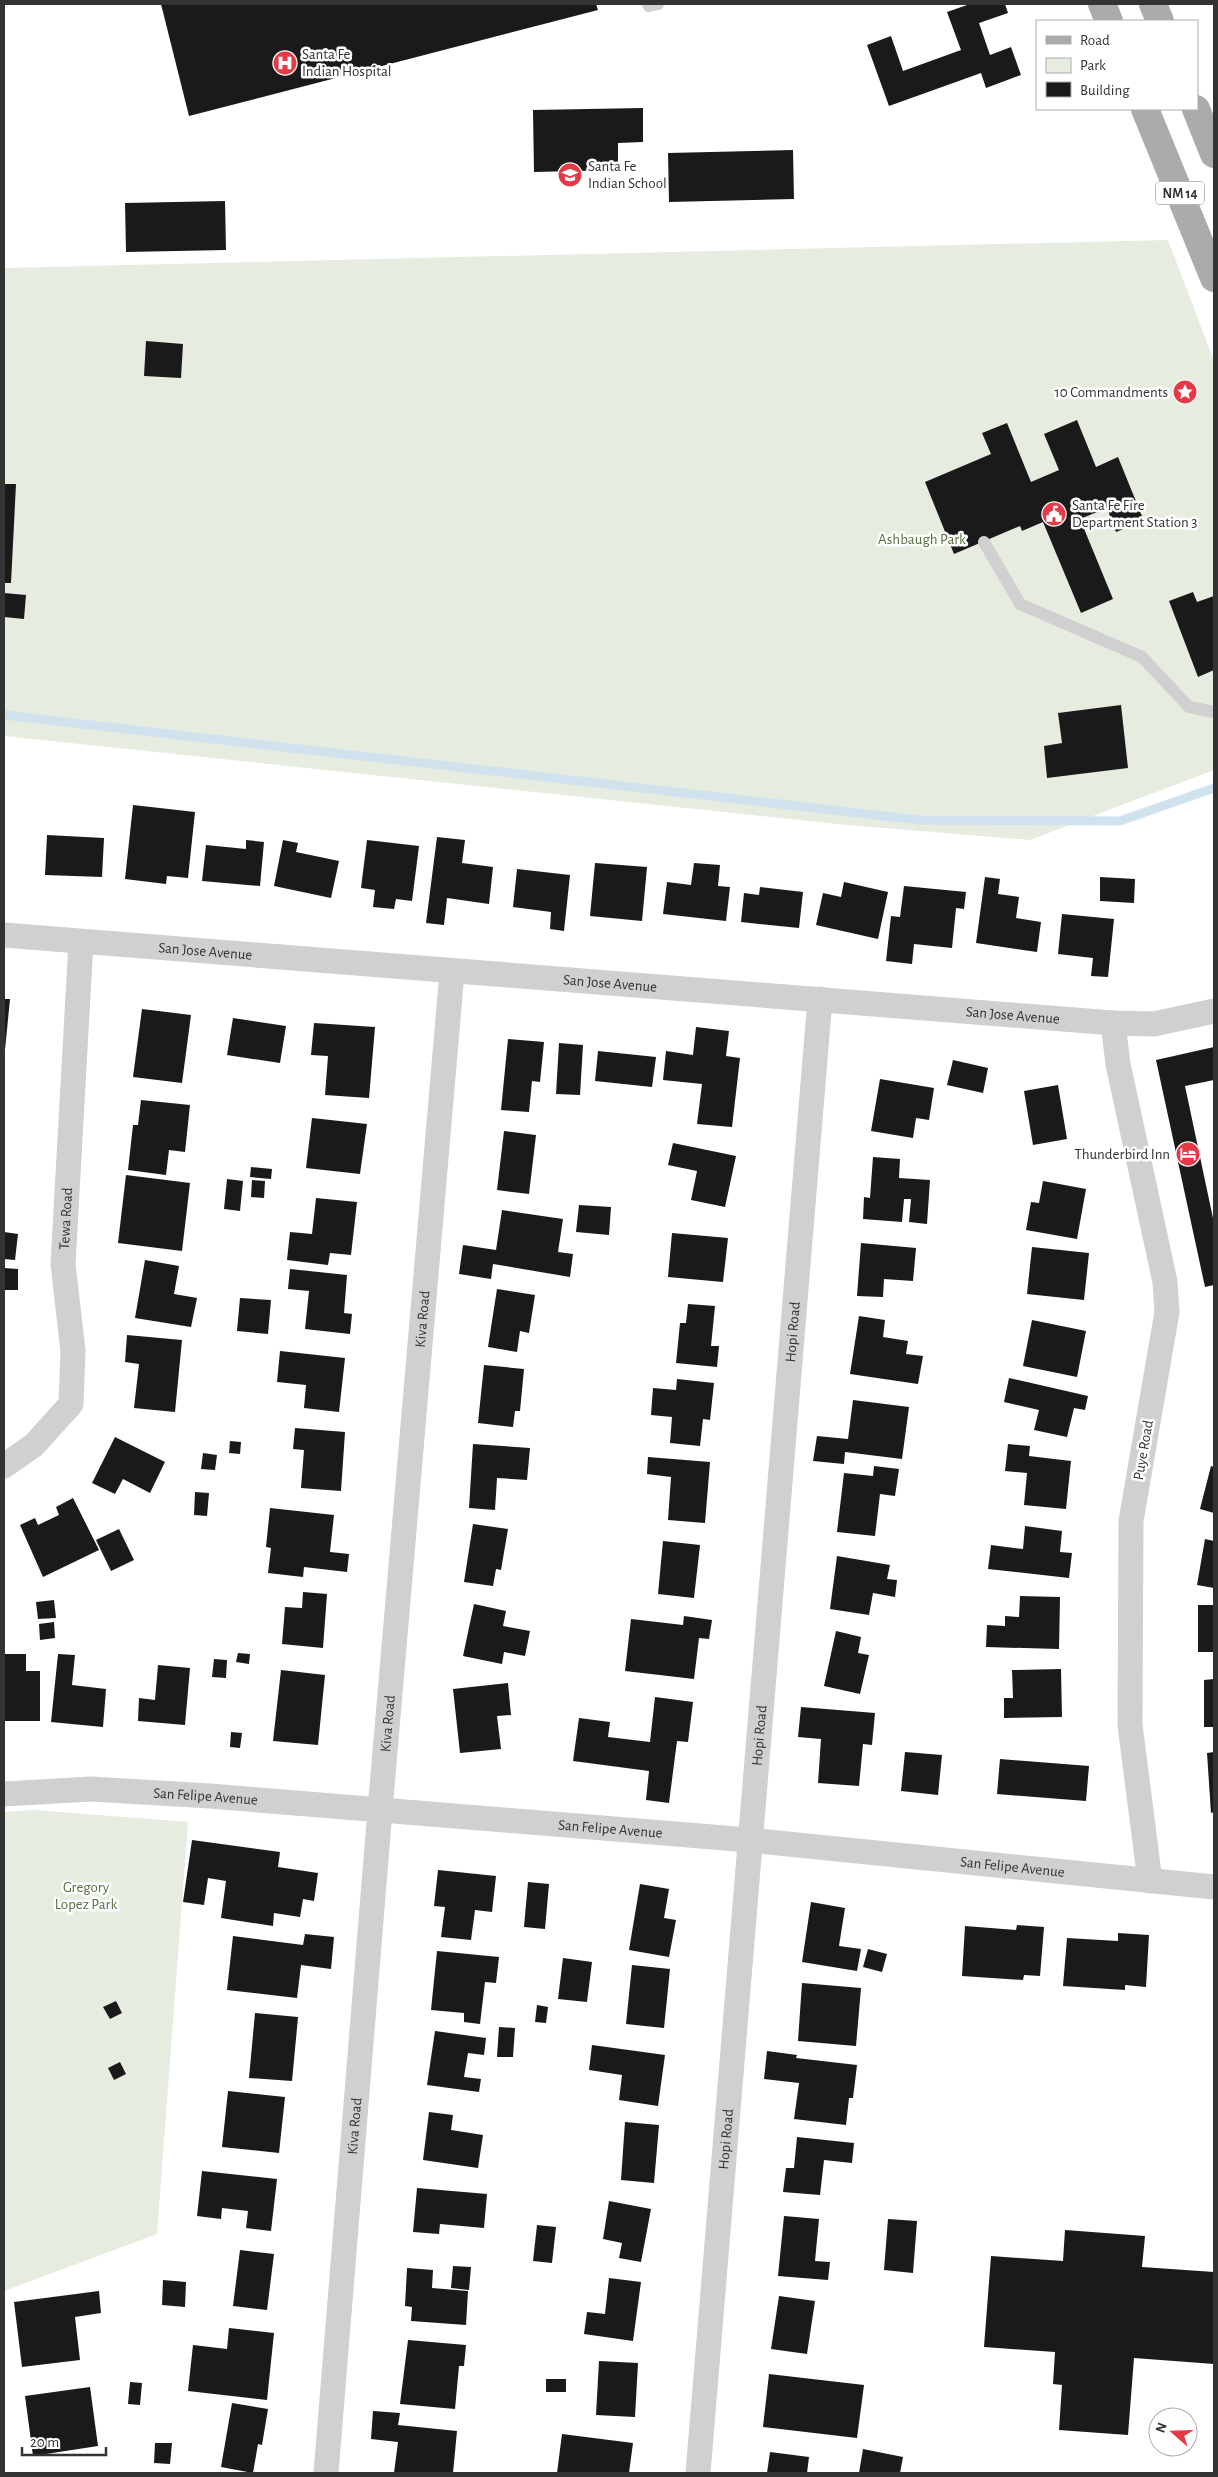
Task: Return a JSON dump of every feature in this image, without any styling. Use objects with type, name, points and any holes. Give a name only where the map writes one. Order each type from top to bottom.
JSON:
[{"type":"main road","points":[[1102,4],[1109,20]]},
{"type":"main road","points":[[1153,4],[1160,20]]},
{"type":"main road","name":"NM 14","points":[[1145,110],[1214,278]]},
{"type":"main road","points":[[1196,110],[1214,154]]},
{"type":"street","name":"San Jose Avenue","points":[[4,935],[1113,1023],[1154,1024],[1214,1011]]},
{"type":"street","name":"Tewa Road","points":[[4,1466],[34,1445],[71,1404],[73,1352],[63,1264],[81,942]]},
{"type":"street","name":"Kiva Road","points":[[326,2473],[380,1810],[452,972]]},
{"type":"street","name":"Hopi Road","points":[[698,2473],[820,999]]},
{"type":"street","name":"Puye Road","points":[[1113,1023],[1118,1064],[1165,1282],[1167,1312],[1131,1521],[1130,1725],[1150,1881]]},
{"type":"street","name":"San Felipe Avenue","points":[[4,1794],[91,1789],[210,1796],[749,1840],[1214,1887]]},
{"type":"lane","points":[[648,4],[649,6],[658,4]]},
{"type":"lane","points":[[984,542],[1020,604],[1142,657],[1189,707],[1214,712]]},
{"type":"green space","name":"Ashbaugh Park","points":[[1168,240],[1214,361],[1214,770],[1030,840],[847,825],[4,736],[4,268]]},
{"type":"green space","name":"Gregory Lopez Park","points":[[34,1810],[188,1822],[157,2234],[4,2291],[4,1812]]},
{"type":"building","name":"Santa Fe Indian Hospital","points":[[161,4],[596,4],[598,10],[189,116]]},
{"type":"building","points":[[970,4],[1005,4],[1008,13],[979,23],[990,55],[1011,47],[1021,75],[986,88],[981,73],[889,106],[867,45],[891,36],[903,71],[961,50],[947,12]]},
{"type":"building","points":[[643,108],[643,142],[618,143],[618,170],[534,172],[533,110]]},
{"type":"building","points":[[793,150],[794,199],[669,202],[668,153]]},
{"type":"building","points":[[225,201],[226,250],[126,252],[125,203]]},
{"type":"building","points":[[146,341],[183,344],[181,378],[144,376]]},
{"type":"building","name":"Santa Fe Fire Department Station 3","points":[[1077,420],[1096,467],[1118,457],[1144,521],[1116,532],[1107,508],[1080,519],[1113,599],[1081,613],[1043,522],[1022,531],[1020,526],[954,554],[925,482],[991,454],[982,433],[1007,423],[1031,482],[1059,470],[1044,434]]},
{"type":"building","points":[[4,484],[16,484],[11,583],[4,583]]},
{"type":"building","points":[[1193,592],[1197,602],[1214,596],[1214,670],[1198,677],[1169,601]]},
{"type":"building","points":[[4,593],[26,595],[24,619],[4,617]]},
{"type":"building","points":[[1121,705],[1128,768],[1047,778],[1044,746],[1062,743],[1058,713]]},
{"type":"building","points":[[133,805],[195,812],[188,878],[167,876],[166,884],[125,879]]},
{"type":"building","points":[[47,835],[104,838],[102,877],[45,875]]},
{"type":"building","points":[[437,837],[465,840],[462,863],[493,867],[489,904],[447,898],[444,925],[426,923]]},
{"type":"building","points":[[246,840],[264,842],[260,886],[202,881],[206,845],[246,849]]},
{"type":"building","points":[[283,840],[298,843],[296,852],[339,861],[331,898],[274,886]]},
{"type":"building","points":[[367,840],[419,846],[412,901],[396,899],[394,909],[373,907],[375,890],[361,888]]},
{"type":"building","points":[[595,863],[647,867],[642,921],[590,916]]},
{"type":"building","points":[[694,863],[720,865],[718,886],[730,887],[726,921],[663,914],[667,882],[691,885]]},
{"type":"building","points":[[517,869],[570,875],[564,931],[550,929],[551,912],[513,907]]},
{"type":"building","points":[[985,877],[1000,879],[998,894],[1019,897],[1016,918],[1041,922],[1037,952],[976,943]]},
{"type":"building","points":[[1100,877],[1135,879],[1134,903],[1100,901]]},
{"type":"building","points":[[844,882],[888,892],[878,939],[816,925],[823,893],[841,897]]},
{"type":"building","points":[[904,886],[966,892],[964,909],[956,908],[952,948],[914,944],[912,964],[886,961],[891,916],[900,917]]},
{"type":"building","points":[[760,887],[803,892],[799,928],[741,922],[744,893],[759,895]]},
{"type":"building","points":[[1062,914],[1114,919],[1108,977],[1091,976],[1093,958],[1058,954]]},
{"type":"building","points":[[4,999],[10,999],[5,1050],[4,1050]]},
{"type":"building","points":[[142,1009],[191,1015],[182,1083],[133,1077]]},
{"type":"building","points":[[233,1018],[286,1026],[280,1063],[227,1055]]},
{"type":"building","points":[[314,1023],[375,1027],[369,1098],[325,1095],[328,1056],[311,1055]]},
{"type":"building","points":[[696,1027],[729,1031],[726,1056],[740,1058],[732,1127],[697,1124],[702,1084],[663,1080],[666,1051],[693,1055]]},
{"type":"building","points":[[508,1039],[544,1042],[540,1082],[532,1081],[529,1112],[501,1110]]},
{"type":"building","points":[[559,1043],[583,1045],[580,1095],[556,1094]]},
{"type":"building","name":"Thunderbird Inn","points":[[1214,1047],[1214,1080],[1185,1086],[1214,1223],[1214,1285],[1205,1287],[1156,1060]]},
{"type":"building","points":[[598,1051],[656,1057],[652,1087],[595,1081]]},
{"type":"building","points":[[953,1060],[988,1068],[983,1093],[947,1085]]},
{"type":"building","points":[[880,1079],[934,1088],[929,1120],[916,1118],[913,1138],[871,1131]]},
{"type":"building","points":[[1058,1085],[1067,1139],[1033,1145],[1024,1091]]},
{"type":"building","points":[[141,1100],[190,1105],[185,1152],[169,1150],[166,1175],[128,1170],[133,1125],[138,1125]]},
{"type":"building","points":[[312,1118],[367,1124],[360,1174],[306,1168]]},
{"type":"building","points":[[504,1131],[536,1135],[529,1194],[497,1190]]},
{"type":"building","points":[[673,1143],[736,1156],[725,1207],[691,1200],[697,1171],[668,1165]]},
{"type":"building","points":[[873,1157],[900,1159],[899,1178],[930,1180],[927,1224],[909,1222],[911,1199],[904,1199],[902,1222],[863,1219],[864,1197],[870,1198]]},
{"type":"building","points":[[251,1167],[272,1169],[271,1179],[250,1177]]},
{"type":"building","points":[[126,1175],[190,1183],[182,1251],[118,1243]]},
{"type":"building","points":[[227,1179],[243,1181],[240,1211],[224,1209]]},
{"type":"building","points":[[252,1180],[265,1181],[264,1198],[251,1197]]},
{"type":"building","points":[[1043,1181],[1086,1189],[1077,1239],[1026,1230],[1031,1202],[1039,1203]]},
{"type":"building","points":[[316,1198],[357,1202],[351,1255],[330,1253],[328,1265],[287,1260],[290,1232],[312,1234]]},
{"type":"building","points":[[579,1205],[611,1207],[609,1235],[576,1232]]},
{"type":"building","points":[[502,1210],[563,1219],[558,1252],[573,1254],[570,1277],[493,1264],[491,1279],[459,1274],[463,1245],[496,1250]]},
{"type":"building","points":[[4,1232],[18,1234],[15,1260],[4,1259]]},
{"type":"building","points":[[672,1233],[728,1238],[723,1282],[668,1277]]},
{"type":"building","points":[[861,1243],[916,1248],[913,1281],[884,1279],[883,1297],[857,1296]]},
{"type":"building","points":[[1032,1247],[1089,1253],[1084,1300],[1027,1294]]},
{"type":"building","points":[[145,1260],[179,1266],[174,1294],[197,1298],[191,1327],[135,1318]]},
{"type":"building","points":[[4,1268],[18,1269],[18,1290],[4,1290]]},
{"type":"building","points":[[290,1269],[347,1275],[344,1313],[352,1314],[350,1334],[305,1329],[309,1291],[288,1289]]},
{"type":"building","points":[[497,1289],[535,1295],[529,1333],[520,1331],[517,1352],[488,1347]]},
{"type":"building","points":[[240,1298],[271,1300],[268,1334],[237,1331]]},
{"type":"building","points":[[688,1304],[715,1306],[711,1346],[719,1346],[717,1367],[676,1363],[680,1323],[686,1323]]},
{"type":"building","points":[[859,1316],[885,1320],[883,1337],[908,1341],[906,1354],[923,1356],[918,1384],[850,1374]]},
{"type":"building","points":[[1032,1320],[1086,1331],[1077,1377],[1023,1366]]},
{"type":"building","points":[[127,1335],[182,1340],[175,1412],[134,1408],[139,1364],[125,1362]]},
{"type":"building","points":[[280,1351],[345,1358],[339,1412],[304,1408],[306,1385],[277,1382]]},
{"type":"building","points":[[484,1365],[524,1369],[520,1411],[515,1411],[513,1427],[478,1423]]},
{"type":"building","points":[[1009,1378],[1088,1396],[1085,1410],[1074,1408],[1067,1437],[1034,1430],[1039,1410],[1004,1402]]},
{"type":"building","points":[[677,1379],[714,1383],[710,1420],[703,1419],[700,1446],[670,1443],[672,1417],[651,1415],[653,1388],[676,1390]]},
{"type":"building","points":[[853,1400],[909,1407],[902,1459],[845,1452],[844,1464],[813,1461],[817,1436],[848,1439]]},
{"type":"building","points":[[295,1428],[345,1432],[341,1491],[301,1488],[304,1450],[293,1449]]},
{"type":"building","points":[[115,1437],[165,1462],[150,1493],[123,1479],[115,1494],[92,1483]]},
{"type":"building","points":[[230,1441],[241,1442],[240,1454],[229,1453]]},
{"type":"building","points":[[473,1444],[530,1448],[527,1480],[497,1478],[495,1510],[469,1508]]},
{"type":"building","points":[[1008,1444],[1030,1446],[1029,1456],[1071,1461],[1066,1509],[1024,1505],[1027,1473],[1005,1471]]},
{"type":"building","points":[[203,1453],[217,1455],[215,1470],[201,1469]]},
{"type":"building","points":[[648,1457],[710,1462],[705,1523],[668,1520],[671,1477],[647,1474]]},
{"type":"building","points":[[874,1466],[899,1469],[895,1496],[880,1494],[875,1536],[837,1532],[844,1473],[873,1476]]},
{"type":"building","points":[[1211,1466],[1214,1467],[1214,1513],[1200,1509]]},
{"type":"building","points":[[195,1492],[209,1493],[207,1516],[194,1515]]},
{"type":"building","points":[[73,1498],[99,1550],[43,1577],[20,1525],[35,1518],[38,1525],[59,1515],[56,1507]]},
{"type":"building","points":[[270,1508],[334,1515],[330,1552],[349,1554],[347,1572],[304,1567],[303,1577],[268,1573],[271,1548],[266,1547]]},
{"type":"building","points":[[473,1524],[508,1529],[501,1570],[496,1569],[493,1586],[464,1582]]},
{"type":"building","points":[[1025,1526],[1062,1531],[1060,1552],[1072,1553],[1069,1578],[988,1569],[991,1545],[1023,1549]]},
{"type":"building","points":[[119,1529],[134,1560],[111,1571],[96,1540]]},
{"type":"building","points":[[1205,1539],[1214,1541],[1214,1588],[1197,1585]]},
{"type":"building","points":[[663,1541],[700,1545],[694,1598],[658,1594]]},
{"type":"building","points":[[837,1556],[890,1565],[887,1579],[897,1580],[895,1597],[873,1593],[869,1615],[830,1609]]},
{"type":"building","points":[[303,1592],[327,1594],[323,1648],[282,1644],[285,1607],[302,1608]]},
{"type":"building","points":[[1020,1596],[1060,1597],[1059,1649],[986,1647],[987,1625],[1005,1626],[1005,1616],[1019,1617]]},
{"type":"building","points":[[54,1600],[56,1618],[38,1619],[36,1602]]},
{"type":"building","points":[[474,1604],[506,1611],[503,1626],[530,1631],[525,1656],[504,1652],[502,1664],[463,1656]]},
{"type":"building","points":[[1198,1605],[1214,1605],[1214,1652],[1198,1652]]},
{"type":"building","points":[[684,1616],[712,1620],[709,1639],[699,1638],[694,1679],[625,1671],[631,1619],[683,1625]]},
{"type":"building","points":[[54,1622],[55,1638],[40,1640],[39,1624]]},
{"type":"building","points":[[836,1631],[861,1637],[858,1653],[869,1655],[860,1694],[824,1686]]},
{"type":"building","points":[[238,1653],[250,1654],[249,1664],[236,1662]]},
{"type":"building","points":[[4,1654],[26,1654],[26,1671],[40,1671],[40,1721],[4,1721]]},
{"type":"building","points":[[58,1654],[75,1655],[72,1685],[106,1689],[103,1727],[51,1722]]},
{"type":"building","points":[[214,1659],[227,1660],[226,1678],[212,1677]]},
{"type":"building","points":[[158,1665],[190,1668],[185,1725],[138,1721],[139,1698],[155,1700]]},
{"type":"building","points":[[1061,1669],[1062,1717],[1004,1718],[1004,1698],[1013,1698],[1012,1670]]},
{"type":"building","points":[[281,1670],[325,1675],[318,1745],[273,1741]]},
{"type":"building","points":[[1214,1679],[1214,1727],[1204,1727],[1204,1680]]},
{"type":"building","points":[[508,1683],[511,1715],[497,1716],[501,1749],[460,1753],[453,1689]]},
{"type":"building","points":[[655,1697],[693,1702],[688,1742],[677,1741],[669,1803],[646,1800],[649,1771],[573,1761],[579,1718],[610,1722],[608,1737],[650,1742]]},
{"type":"building","points":[[801,1707],[875,1713],[872,1745],[863,1744],[859,1786],[818,1783],[821,1739],[798,1737]]},
{"type":"building","points":[[231,1732],[242,1733],[240,1748],[230,1747]]},
{"type":"building","points":[[905,1752],[942,1755],[938,1795],[901,1791]]},
{"type":"building","points":[[1214,1752],[1214,1812],[1211,1813],[1207,1753]]},
{"type":"building","points":[[1000,1759],[1089,1766],[1086,1801],[997,1794]]},
{"type":"building","points":[[192,1840],[280,1852],[278,1867],[318,1873],[314,1901],[303,1899],[300,1917],[274,1913],[273,1926],[221,1918],[226,1881],[208,1878],[204,1905],[183,1902]]},
{"type":"building","points":[[438,1870],[496,1876],[492,1912],[475,1910],[471,1940],[441,1937],[445,1907],[434,1906]]},
{"type":"building","points":[[528,1882],[549,1884],[545,1929],[524,1927]]},
{"type":"building","points":[[640,1884],[669,1889],[664,1918],[676,1920],[669,1957],[629,1950]]},
{"type":"building","points":[[811,1902],[845,1908],[839,1946],[861,1949],[857,1971],[802,1962]]},
{"type":"building","points":[[1017,1925],[1044,1927],[1040,1976],[1024,1975],[1023,1980],[962,1976],[965,1926],[1016,1930]]},
{"type":"building","points":[[1118,1933],[1149,1935],[1146,1987],[1125,1985],[1125,1990],[1063,1986],[1067,1938],[1118,1941]]},
{"type":"building","points":[[305,1934],[334,1937],[331,1969],[301,1965],[297,1998],[227,1990],[233,1936],[303,1945]]},
{"type":"building","points":[[868,1949],[887,1954],[882,1972],[863,1967]]},
{"type":"building","points":[[437,1951],[499,1957],[496,1983],[485,1982],[480,2024],[464,2022],[464,2013],[431,2010]]},
{"type":"building","points":[[563,1958],[592,1962],[587,2002],[558,1999]]},
{"type":"building","points":[[632,1965],[670,1969],[664,2028],[626,2024]]},
{"type":"building","points":[[802,1983],[861,1988],[856,2046],[798,2041]]},
{"type":"building","points":[[116,2001],[122,2013],[110,2019],[103,2007]]},
{"type":"building","points":[[537,2005],[548,2007],[546,2023],[535,2022]]},
{"type":"building","points":[[255,2013],[298,2017],[292,2081],[249,2078]]},
{"type":"building","points":[[499,2027],[515,2028],[513,2057],[497,2057]]},
{"type":"building","points":[[435,2031],[486,2038],[484,2055],[468,2053],[464,2077],[481,2079],[479,2092],[427,2085]]},
{"type":"building","points":[[592,2045],[665,2055],[658,2106],[619,2100],[622,2075],[589,2070]]},
{"type":"building","points":[[767,2051],[797,2055],[796,2058],[857,2065],[853,2098],[849,2098],[846,2125],[794,2119],[799,2083],[764,2079]]},
{"type":"building","points":[[120,2062],[126,2074],[114,2080],[108,2068]]},
{"type":"building","points":[[228,2091],[285,2097],[279,2153],[222,2147]]},
{"type":"building","points":[[429,2112],[453,2115],[451,2130],[483,2135],[478,2168],[423,2160]]},
{"type":"building","points":[[625,2122],[659,2125],[654,2183],[621,2180]]},
{"type":"building","points":[[797,2137],[854,2143],[852,2163],[824,2160],[820,2195],[783,2192],[786,2168],[794,2168]]},
{"type":"building","points":[[202,2171],[277,2179],[271,2231],[246,2228],[248,2211],[222,2208],[221,2219],[197,2216]]},
{"type":"building","points":[[417,2188],[487,2194],[484,2228],[440,2224],[439,2234],[413,2232]]},
{"type":"building","points":[[609,2201],[651,2209],[641,2262],[619,2258],[622,2243],[603,2239]]},
{"type":"building","points":[[784,2216],[819,2219],[815,2261],[830,2262],[828,2280],[778,2276]]},
{"type":"building","points":[[888,2219],[917,2221],[913,2273],[884,2270]]},
{"type":"building","points":[[537,2225],[556,2227],[552,2263],[533,2261]]},
{"type":"building","points":[[1065,2230],[1145,2236],[1142,2267],[1214,2272],[1214,2364],[1134,2358],[1128,2435],[1059,2430],[1062,2385],[1053,2384],[1055,2352],[984,2347],[991,2256],[1063,2261]]},
{"type":"building","points":[[240,2250],[274,2254],[267,2310],[233,2306]]},
{"type":"building","points":[[453,2266],[471,2267],[469,2290],[451,2288]]},
{"type":"building","points":[[407,2268],[433,2270],[432,2288],[468,2291],[466,2325],[411,2321],[412,2307],[405,2306]]},
{"type":"building","points":[[609,2278],[641,2282],[633,2341],[584,2334],[587,2312],[605,2314]]},
{"type":"building","points":[[163,2280],[186,2282],[185,2307],[162,2305]]},
{"type":"building","points":[[99,2291],[101,2313],[75,2317],[80,2360],[22,2367],[14,2302]]},
{"type":"building","points":[[779,2296],[815,2301],[807,2354],[771,2349]]},
{"type":"building","points":[[229,2328],[274,2333],[267,2400],[188,2391],[193,2345],[227,2349]]},
{"type":"building","points":[[408,2340],[466,2345],[464,2366],[459,2366],[455,2409],[400,2404]]},
{"type":"building","points":[[599,2361],[638,2363],[635,2417],[596,2415]]},
{"type":"building","points":[[769,2374],[864,2385],[857,2438],[763,2427]]},
{"type":"building","points":[[546,2379],[566,2379],[566,2392],[546,2392]]},
{"type":"building","points":[[130,2382],[142,2383],[140,2405],[128,2404]]},
{"type":"building","points":[[90,2387],[98,2446],[33,2456],[25,2396]]},
{"type":"building","points":[[232,2403],[268,2409],[262,2445],[258,2444],[253,2473],[221,2467]]},
{"type":"building","points":[[373,2411],[400,2413],[398,2425],[457,2431],[453,2473],[394,2473],[398,2442],[371,2439]]},
{"type":"building","points":[[562,2434],[633,2443],[629,2473],[557,2473]]},
{"type":"building","points":[[155,2443],[172,2443],[170,2464],[154,2463]]},
{"type":"building","points":[[863,2449],[903,2457],[900,2473],[859,2473]]},
{"type":"building","points":[[770,2452],[809,2457],[807,2473],[767,2473]]},
{"type":"waterway","points":[[4,715],[919,820],[1120,821],[1214,788]]},
{"type":"place","name":"Santa Fe Indian Hospital","points":[[285,63]]},
{"type":"place","name":"Santa Fe Indian School","points":[[570,175]]},
{"type":"place","name":"10 Commandments","points":[[1185,392]]},
{"type":"place","name":"Santa Fe Fire Department Station 3","points":[[1054,514]]},
{"type":"place","name":"Thunderbird Inn","points":[[1188,1154]]}]
